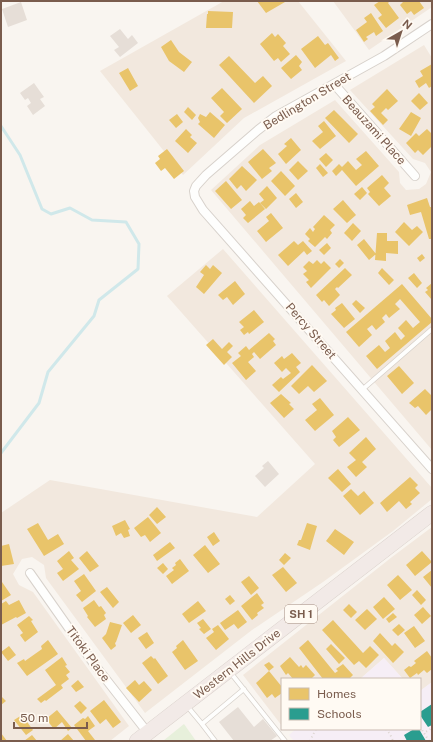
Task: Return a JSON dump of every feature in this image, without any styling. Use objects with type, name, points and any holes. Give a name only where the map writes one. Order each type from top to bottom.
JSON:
[{"type":"highway","name":"Western Hills Drive","points":[[142,737],[432,513]]},
{"type":"street","name":"Bedlington Street","points":[[194,191],[196,186],[206,174],[276,116],[384,56],[431,27]]},
{"type":"street","name":"Beauzami Place","points":[[334,84],[415,176]]},
{"type":"street","name":"Percy Street","points":[[194,191],[195,197],[203,210],[432,469]]},
{"type":"street","name":"Titoki Place","points":[[30,573],[94,664],[142,737]]},
{"type":"lane","points":[[363,390],[432,329]]},
{"type":"lane","points":[[229,670],[285,741]]},
{"type":"lane","points":[[202,724],[244,689]]},
{"type":"lane","points":[[186,704],[215,741]]},
{"type":"path","points":[[421,728],[429,741]]},
{"type":"path","points":[[424,733],[432,728]]},
{"type":"path","points":[[310,741],[316,730]]},
{"type":"path","points":[[387,730],[393,741]]},
{"type":"shaded area","points":[[224,1],[298,1],[346,61],[244,118],[183,175],[100,71]]},
{"type":"shaded area","points":[[333,1],[432,1],[432,7],[369,50]]},
{"type":"shaded area","points":[[424,45],[432,58],[432,450],[211,190],[260,145],[335,100],[399,172],[400,183],[406,190],[419,189],[426,184],[431,172],[425,163],[413,159],[350,90]]},
{"type":"shaded area","points":[[223,249],[432,488],[432,499],[393,531],[323,582],[252,630],[145,713],[46,578],[44,565],[32,557],[22,559],[13,574],[19,585],[33,592],[129,726],[110,741],[1,741],[1,513],[50,480],[257,517],[315,464],[167,296]]},
{"type":"shaded area","points":[[432,527],[432,682],[421,690],[421,678],[402,678],[384,658],[361,678],[281,678],[281,725],[243,675]]},
{"type":"shaded area","points":[[384,658],[402,678],[361,678]]},
{"type":"shaded area","points":[[432,682],[432,741],[294,741],[289,735],[295,730],[421,730],[421,690]]},
{"type":"green space","points":[[184,724],[196,741],[163,741]]},
{"type":"building: Homes","points":[[257,1],[284,1],[285,2],[266,13]]},
{"type":"building: Homes","points":[[380,1],[388,1],[399,18],[386,28],[378,18],[382,15],[374,5]]},
{"type":"building: Homes","points":[[402,1],[419,1],[424,8],[414,15],[411,11],[407,14],[400,5],[403,2]]},
{"type":"building: Homes","points":[[208,11],[233,12],[232,28],[206,28]]},
{"type":"building: Homes","points":[[371,13],[383,31],[376,36],[374,32],[366,37],[368,39],[364,42],[356,30],[367,22],[364,18]]},
{"type":"building: Homes","points":[[272,33],[275,37],[278,34],[286,43],[283,46],[290,54],[281,62],[278,58],[274,61],[260,44]]},
{"type":"building: Homes","points":[[318,36],[325,45],[328,43],[339,58],[335,61],[331,55],[315,68],[301,49]]},
{"type":"building: Homes","points":[[171,40],[179,52],[192,62],[184,72],[169,61],[161,47]]},
{"type":"building: Homes","points":[[296,55],[302,62],[299,66],[302,70],[291,79],[281,68]]},
{"type":"building: Homes","points":[[229,56],[255,83],[263,76],[272,86],[254,103],[219,65]]},
{"type":"building: Homes","points":[[432,64],[432,86],[429,88],[426,83],[419,88],[415,81],[423,76],[420,71]]},
{"type":"building: Homes","points":[[128,68],[138,86],[130,91],[119,73]]},
{"type":"building: Homes","points":[[222,88],[242,109],[227,123],[220,116],[224,112],[211,98]]},
{"type":"building: Homes","points":[[387,89],[398,101],[388,110],[386,108],[381,113],[388,120],[383,125],[370,111],[375,107],[372,104]]},
{"type":"building: Homes","points":[[419,93],[428,103],[420,110],[411,101]]},
{"type":"building: Homes","points":[[188,107],[196,115],[192,120],[184,112]]},
{"type":"building: Homes","points":[[334,110],[358,134],[349,143],[325,118]]},
{"type":"building: Homes","points":[[210,112],[225,125],[214,138],[198,124],[200,122],[198,118],[200,114],[206,117]]},
{"type":"building: Homes","points":[[411,112],[421,118],[411,136],[399,129]]},
{"type":"building: Homes","points":[[177,114],[183,122],[176,128],[169,120]]},
{"type":"building: Homes","points":[[324,121],[336,136],[320,149],[312,141],[323,132],[318,126]]},
{"type":"building: Homes","points":[[186,129],[192,135],[190,137],[197,143],[188,153],[175,141]]},
{"type":"building: Homes","points":[[427,129],[432,134],[432,146],[423,155],[418,150],[415,153],[406,143],[416,133],[419,136]]},
{"type":"building: Homes","points":[[291,138],[301,150],[286,164],[278,154],[287,146],[284,144]]},
{"type":"building: Homes","points":[[167,149],[184,171],[174,179],[165,168],[161,171],[155,163],[160,159],[158,156]]},
{"type":"building: Homes","points":[[263,149],[276,163],[269,168],[272,171],[262,179],[248,162]]},
{"type":"building: Homes","points":[[366,151],[379,166],[356,186],[342,170],[336,176],[332,171],[339,164],[342,167],[348,161],[356,170],[362,165],[356,159]]},
{"type":"building: Homes","points":[[326,153],[333,160],[326,167],[319,159]]},
{"type":"building: Homes","points":[[298,161],[308,171],[298,180],[289,170]]},
{"type":"building: Homes","points":[[320,164],[328,173],[323,177],[316,168]]},
{"type":"building: Homes","points":[[242,166],[257,180],[246,191],[241,185],[237,189],[229,179]]},
{"type":"building: Homes","points":[[281,171],[295,186],[285,196],[271,181]]},
{"type":"building: Homes","points":[[382,175],[389,183],[384,188],[391,196],[379,206],[368,194],[370,192],[367,188]]},
{"type":"building: Homes","points":[[226,181],[242,200],[231,209],[215,191]]},
{"type":"building: Homes","points":[[267,186],[277,198],[266,209],[260,203],[264,200],[259,194]]},
{"type":"building: Homes","points":[[362,187],[367,193],[360,200],[354,194]]},
{"type":"building: Homes","points":[[296,193],[303,202],[296,208],[289,199]]},
{"type":"building: Homes","points":[[427,198],[430,207],[432,207],[432,239],[429,239],[421,212],[410,215],[407,205]]},
{"type":"building: Homes","points":[[343,200],[356,215],[347,223],[333,209]]},
{"type":"building: Homes","points":[[250,201],[254,206],[259,202],[265,209],[248,223],[243,218],[246,215],[241,209]]},
{"type":"building: Homes","points":[[271,213],[283,228],[266,242],[257,231],[269,221],[266,217]]},
{"type":"building: Homes","points":[[324,215],[335,225],[330,230],[332,233],[327,239],[325,237],[315,247],[308,241],[310,239],[305,234],[310,228],[313,232],[315,229],[313,227]]},
{"type":"building: Homes","points":[[404,222],[412,230],[417,226],[423,232],[409,246],[395,232]]},
{"type":"building: Homes","points":[[353,223],[361,231],[352,241],[344,233]]},
{"type":"building: Homes","points":[[377,233],[387,233],[387,241],[398,241],[398,254],[386,253],[386,261],[375,260]]},
{"type":"building: Homes","points":[[364,239],[376,254],[369,260],[357,245]]},
{"type":"building: Homes","points":[[294,241],[298,245],[303,241],[312,251],[307,255],[304,251],[288,266],[278,255]]},
{"type":"building: Homes","points":[[327,243],[331,248],[324,255],[319,250]]},
{"type":"building: Homes","points":[[422,254],[425,258],[420,262],[417,258]]},
{"type":"building: Homes","points":[[340,259],[344,263],[339,268],[335,264]]},
{"type":"building: Homes","points":[[317,260],[321,264],[324,261],[331,268],[311,288],[306,282],[309,280],[303,274],[307,271],[303,267],[309,261],[313,264]]},
{"type":"building: Homes","points":[[206,265],[210,269],[213,265],[222,273],[204,294],[196,287],[204,275],[200,272]]},
{"type":"building: Homes","points":[[345,268],[352,275],[335,289],[340,295],[329,306],[324,300],[322,302],[316,295]]},
{"type":"building: Homes","points":[[382,268],[394,280],[389,285],[378,273]]},
{"type":"building: Homes","points":[[414,273],[422,283],[417,288],[408,278]]},
{"type":"building: Homes","points":[[235,281],[245,294],[233,305],[227,297],[223,300],[218,295]]},
{"type":"building: Homes","points":[[432,283],[432,300],[425,292],[428,290],[426,288]]},
{"type":"building: Homes","points":[[402,284],[432,319],[432,322],[377,369],[366,356],[379,345],[385,352],[390,348],[385,341],[395,332],[401,340],[405,336],[398,328],[406,320],[413,328],[420,322],[400,299],[395,304],[400,309],[389,318],[386,314],[382,318],[385,322],[376,330],[372,325],[367,329],[372,335],[359,347],[346,332]]},
{"type":"building: Homes","points":[[356,300],[365,308],[360,313],[352,304]]},
{"type":"building: Homes","points":[[342,303],[355,319],[344,328],[331,314],[336,310],[335,308]]},
{"type":"building: Homes","points":[[254,310],[264,322],[249,334],[248,332],[244,335],[240,330],[244,327],[239,322]]},
{"type":"building: Homes","points":[[269,333],[275,339],[273,341],[276,345],[260,359],[254,352],[252,354],[254,357],[248,362],[256,371],[246,380],[232,363],[241,356],[238,353],[246,346],[249,350]]},
{"type":"building: Homes","points":[[213,339],[222,349],[229,342],[233,346],[227,352],[232,357],[224,365],[206,345]]},
{"type":"building: Homes","points":[[292,353],[301,363],[296,367],[300,372],[279,392],[272,385],[281,377],[283,379],[291,373],[286,368],[282,372],[274,363],[282,356],[284,359]]},
{"type":"building: Homes","points":[[312,365],[327,381],[314,392],[308,386],[299,394],[291,386]]},
{"type":"building: Homes","points":[[399,366],[414,383],[402,394],[387,376]]},
{"type":"building: Homes","points":[[425,389],[432,396],[432,409],[426,415],[418,406],[415,408],[409,403]]},
{"type":"building: Homes","points":[[281,394],[291,403],[289,404],[294,409],[284,418],[270,403]]},
{"type":"building: Homes","points":[[320,398],[334,415],[315,431],[305,420],[317,410],[312,404]]},
{"type":"building: Homes","points":[[348,417],[360,430],[339,447],[333,440],[336,437],[332,431]]},
{"type":"building: Homes","points":[[366,437],[376,449],[362,462],[367,467],[356,477],[347,467],[356,460],[349,453]]},
{"type":"building: Homes","points":[[338,469],[351,484],[342,492],[328,478]]},
{"type":"building: Homes","points":[[410,477],[418,485],[415,488],[420,493],[410,502],[412,504],[406,509],[399,501],[387,512],[380,503]]},
{"type":"building: Homes","points":[[351,489],[358,496],[364,491],[374,503],[360,515],[343,496]]},
{"type":"building: Homes","points":[[157,507],[166,517],[157,524],[149,515]]},
{"type":"building: Homes","points":[[148,517],[161,533],[150,542],[145,535],[141,537],[134,528]]},
{"type":"building: Homes","points":[[125,520],[130,529],[128,530],[130,536],[124,538],[121,533],[116,536],[112,526]]},
{"type":"building: Homes","points":[[38,523],[48,540],[58,534],[64,544],[44,556],[27,529]]},
{"type":"building: Homes","points":[[307,523],[317,526],[310,550],[297,545],[299,540],[301,540]]},
{"type":"building: Homes","points":[[335,529],[354,542],[344,555],[326,541]]},
{"type":"building: Homes","points":[[214,532],[220,541],[213,546],[207,537]]},
{"type":"building: Homes","points":[[170,542],[175,548],[157,561],[153,555]]},
{"type":"building: Homes","points":[[9,544],[14,564],[1,566],[1,546]]},
{"type":"building: Homes","points":[[205,545],[220,564],[208,573],[193,555]]},
{"type":"building: Homes","points":[[69,551],[74,558],[71,560],[79,569],[63,581],[57,573],[63,569],[57,561]]},
{"type":"building: Homes","points":[[87,551],[99,566],[90,572],[79,558]]},
{"type":"building: Homes","points":[[422,551],[432,562],[415,576],[406,565]]},
{"type":"building: Homes","points":[[285,553],[291,558],[284,565],[279,560]]},
{"type":"building: Homes","points":[[180,559],[189,571],[172,584],[166,576],[174,570],[172,568]]},
{"type":"building: Homes","points":[[163,563],[168,569],[163,574],[157,568]]},
{"type":"building: Homes","points":[[283,567],[297,583],[286,592],[272,575]]},
{"type":"building: Homes","points":[[432,570],[432,588],[423,577]]},
{"type":"building: Homes","points":[[84,574],[96,591],[82,602],[76,595],[81,591],[74,581]]},
{"type":"building: Homes","points":[[398,575],[412,590],[400,600],[387,585]]},
{"type":"building: Homes","points":[[249,576],[259,588],[251,595],[241,582]]},
{"type":"building: Homes","points":[[1,582],[11,595],[1,601]]},
{"type":"building: Homes","points":[[107,587],[119,602],[113,608],[100,592]]},
{"type":"building: Homes","points":[[417,590],[426,600],[421,605],[412,595]]},
{"type":"building: Homes","points":[[257,593],[264,603],[261,605],[264,608],[257,613],[258,615],[252,620],[241,606]]},
{"type":"building: Homes","points":[[230,595],[235,601],[230,605],[225,599]]},
{"type":"building: Homes","points":[[384,597],[395,609],[383,619],[373,607]]},
{"type":"building: Homes","points":[[19,600],[26,613],[1,625],[1,604],[6,601],[9,605]]},
{"type":"building: Homes","points":[[94,600],[106,613],[104,615],[106,619],[95,627],[87,617],[88,616],[83,608]]},
{"type":"building: Homes","points":[[198,601],[206,611],[189,623],[182,614]]},
{"type":"building: Homes","points":[[349,604],[357,612],[351,618],[343,610]]},
{"type":"building: Homes","points":[[423,607],[431,616],[422,624],[414,615]]},
{"type":"building: Homes","points":[[367,609],[377,619],[365,630],[355,620]]},
{"type":"building: Homes","points":[[238,610],[247,622],[238,629],[234,624],[225,630],[220,623]]},
{"type":"building: Homes","points":[[393,613],[397,617],[389,623],[386,619]]},
{"type":"building: Homes","points":[[133,615],[141,625],[131,633],[123,623]]},
{"type":"building: Homes","points":[[29,616],[33,620],[31,621],[38,632],[25,642],[20,635],[23,633],[17,625]]},
{"type":"building: Homes","points":[[203,619],[211,629],[204,634],[199,629],[201,628],[197,623]]},
{"type":"building: Homes","points":[[333,620],[363,653],[370,646],[379,655],[366,668],[359,661],[354,665],[322,630]]},
{"type":"building: Homes","points":[[110,622],[122,625],[115,643],[116,646],[111,650],[102,638],[106,634]]},
{"type":"building: Homes","points":[[399,624],[405,630],[398,636],[392,630]]},
{"type":"building: Homes","points":[[218,625],[229,639],[216,650],[206,638],[214,632],[212,629]]},
{"type":"building: Homes","points":[[414,626],[425,641],[415,648],[404,633]]},
{"type":"building: Homes","points":[[147,632],[154,643],[146,649],[138,638]]},
{"type":"building: Homes","points":[[380,633],[392,646],[395,643],[404,652],[393,663],[373,641]]},
{"type":"building: Homes","points":[[48,640],[58,654],[27,676],[17,663],[24,659],[25,661],[42,649],[41,646]]},
{"type":"building: Homes","points":[[183,640],[198,661],[185,670],[172,652]]},
{"type":"building: Homes","points":[[308,640],[335,673],[338,671],[336,669],[343,664],[353,675],[350,678],[322,678],[299,648]]},
{"type":"building: Homes","points":[[331,644],[345,658],[339,664],[326,649]]},
{"type":"building: Homes","points":[[9,646],[16,655],[8,661],[1,652]]},
{"type":"building: Homes","points":[[427,651],[432,658],[432,669],[427,673],[424,670],[418,675],[417,673],[410,678],[404,670],[416,663],[414,661]]},
{"type":"building: Homes","points":[[151,656],[154,659],[155,658],[168,676],[158,684],[142,663]]},
{"type":"building: Homes","points":[[62,657],[67,665],[65,666],[70,672],[66,675],[69,679],[61,685],[63,688],[41,703],[37,699],[56,685],[45,670]]},
{"type":"building: Homes","points":[[290,657],[299,667],[301,665],[303,668],[306,665],[315,675],[312,678],[292,678],[288,673],[286,675],[280,666]]},
{"type":"building: Homes","points":[[269,662],[274,667],[269,671],[264,665]]},
{"type":"building: Homes","points":[[269,671],[281,686],[281,694],[275,698],[272,694],[267,698],[256,683]]},
{"type":"building: Homes","points":[[78,680],[84,687],[76,692],[71,686]]},
{"type":"building: Homes","points":[[135,680],[139,685],[144,681],[152,690],[139,702],[126,688]]},
{"type":"building: Homes","points":[[1,696],[6,701],[1,705]]},
{"type":"building: Homes","points":[[104,700],[121,722],[113,728],[106,719],[100,724],[90,711]]},
{"type":"building: Homes","points":[[80,701],[87,708],[81,714],[74,706]]},
{"type":"building: Homes","points":[[57,710],[72,728],[68,731],[62,722],[54,729],[46,719]]},
{"type":"building: Homes","points":[[22,715],[33,730],[26,735],[14,720]]},
{"type":"building: Homes","points":[[88,716],[95,726],[88,731],[95,740],[94,741],[86,741],[74,725]]},
{"type":"building: Homes","points":[[1,733],[7,741],[1,741]]},
{"type":"building: Homes","points":[[68,734],[74,741],[60,741]]},
{"type":"building: Homes","points":[[32,735],[37,741],[24,741]]},
{"type":"building: Schools","points":[[432,704],[432,725],[428,727],[421,716],[421,711]]},
{"type":"building: Schools","points":[[412,730],[420,730],[426,741],[407,741],[404,735]]},
{"type":"building: Other","points":[[21,2],[27,20],[8,27],[2,9]]},
{"type":"building: Other","points":[[120,29],[128,39],[132,35],[138,43],[120,57],[114,50],[119,47],[110,36]]},
{"type":"building: Other","points":[[34,83],[44,97],[40,99],[45,106],[33,115],[27,106],[31,103],[28,98],[25,100],[20,93]]},
{"type":"building: Other","points":[[268,461],[279,474],[265,487],[255,476],[264,468],[262,466]]},
{"type":"building: Other","points":[[238,707],[254,727],[263,719],[277,736],[270,741],[234,741],[219,722]]},
{"type":"waterway","points":[[1,126],[20,155],[42,209],[51,214],[70,208],[92,220],[126,222],[139,244],[138,269],[99,300],[94,316],[48,372],[39,403],[1,453]]}]
